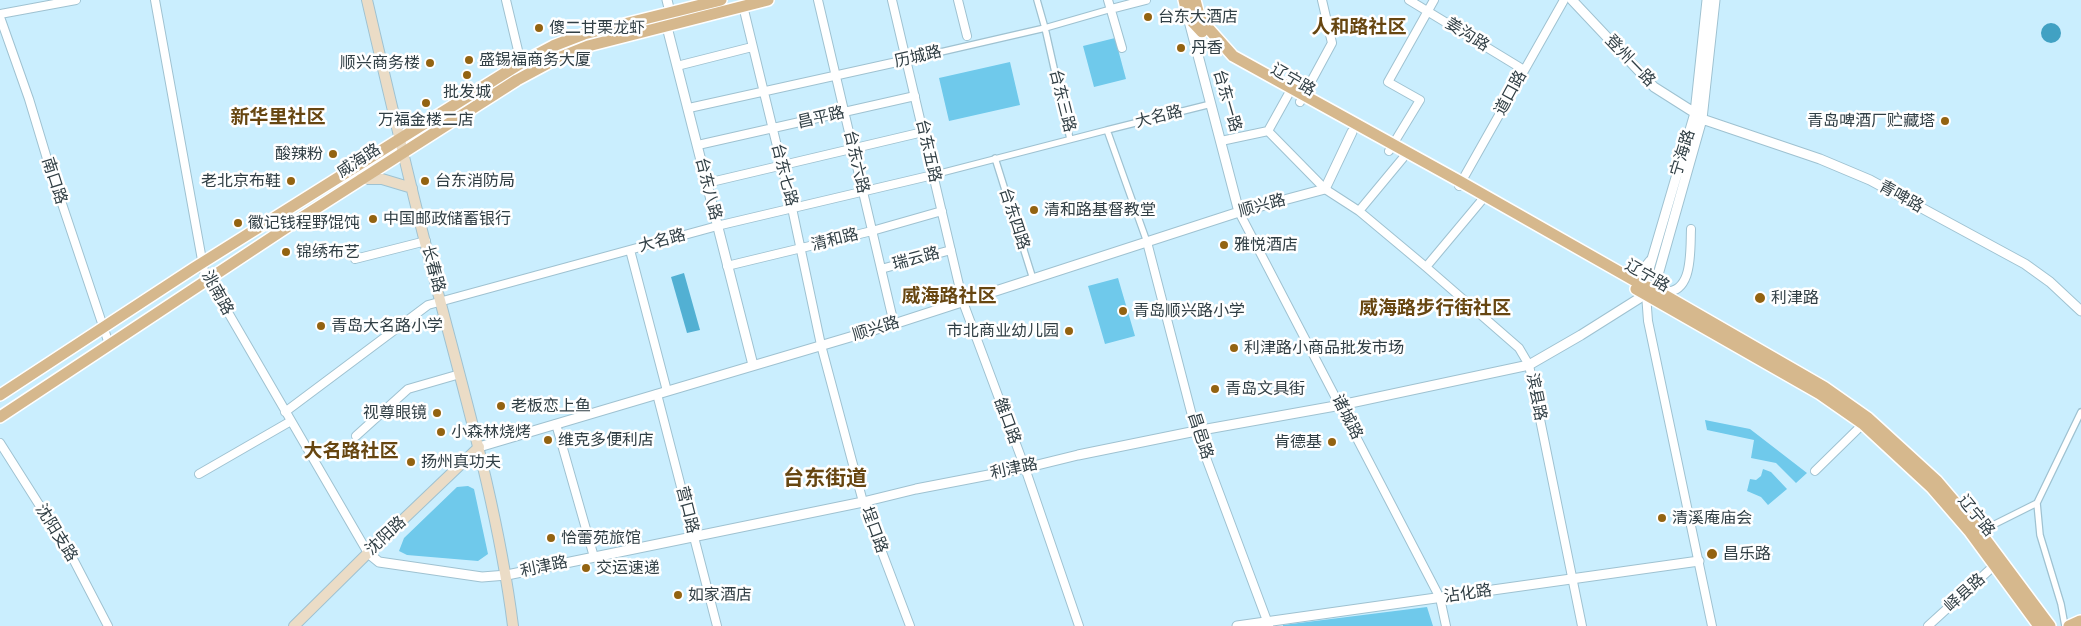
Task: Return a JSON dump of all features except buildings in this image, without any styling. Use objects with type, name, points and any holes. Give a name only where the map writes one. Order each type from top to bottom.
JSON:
[{"type":"main road","name":"长春路","points":[[367,0],[402,152],[479,447],[507,576],[513,626]]},
{"type":"main road","name":"威海路","points":[[0,396],[201,263],[521,62],[553,46],[584,34],[721,0]]},
{"type":"main road","name":"威海路","points":[[0,417],[402,152],[501,89],[558,58],[612,40],[669,27],[768,0]]},
{"type":"main road","name":"台东一路","points":[[1184,0],[1194,18]]},
{"type":"main road","name":"台东一路","points":[[1194,18],[1195,0]]},
{"type":"main road","name":"辽宁路","points":[[1194,18],[1229,61],[1288,95],[1302,99],[1619,272],[1820,394],[1864,424],[1931,487],[1973,530]]},
{"type":"main road","name":"辽宁路","points":[[1194,18],[1233,56],[1352,132],[1390,148],[1402,158],[1460,184],[1482,200],[1824,387],[1868,418],[1937,481],[1973,530],[2050,626]]},
{"type":"main road","points":[[361,179],[382,179],[412,188]]},
{"type":"main road","name":"沈阳路","points":[[294,626],[368,552],[479,447]]},
{"type":"main road","name":"辽宁路","points":[[1998,562],[2039,626]]},
{"type":"street","points":[[0,15],[76,0]]},
{"type":"street","name":"洮南路","points":[[155,0],[201,263],[208,280],[368,552]]},
{"type":"street","points":[[506,0],[521,62]]},
{"type":"street","name":"台东八路","points":[[667,0],[670,12],[669,27],[754,365]]},
{"type":"street","name":"台东六路","points":[[818,0],[894,324]]},
{"type":"street","name":"台东五路","points":[[892,0],[963,302]]},
{"type":"street","points":[[958,0],[967,36]]},
{"type":"street","name":"台东三路","points":[[1037,0],[1070,139],[1108,130]]},
{"type":"street","points":[[1108,0],[1122,48]]},
{"type":"street","name":"历城路","points":[[690,108],[1045,28],[1146,0]]},
{"type":"street","points":[[1302,99],[1332,44],[1322,0]]},
{"type":"street","name":"姜沟路","points":[[1409,0],[1524,70]]},
{"type":"street","points":[[1390,148],[1420,100],[1388,82],[1434,0]]},
{"type":"street","name":"道口路","points":[[1460,184],[1564,0]]},
{"type":"street","name":"登州一路","points":[[1572,0],[1654,87],[1699,116]]},
{"type":"street","name":"宁海路","points":[[1648,290],[1652,259],[1699,116],[1707,0]]},
{"type":"street","name":"宁海路","points":[[1648,290],[1699,116],[1715,0]]},
{"type":"street","name":"台东七路","points":[[743,6],[792,208],[821,345]]},
{"type":"street","name":"南口路","points":[[0,15],[29,99],[102,328],[109,344]]},
{"type":"street","name":"台东一路","points":[[1194,18],[1211,104],[1240,212]]},
{"type":"street","points":[[679,66],[752,47]]},
{"type":"street","points":[[1221,141],[1268,131],[1288,95]]},
{"type":"street","name":"昌平路","points":[[699,145],[915,96]]},
{"type":"street","name":"大名路","points":[[1108,130],[1211,104]]},
{"type":"street","name":"青啤路","points":[[1699,116],[1820,159],[1870,180],[2025,264],[2050,282],[2081,311]]},
{"type":"street","points":[[1108,130],[1147,242]]},
{"type":"street","name":"滨县路","points":[[1268,131],[1325,189],[1359,211],[1519,348],[1529,364],[1582,626]]},
{"type":"street","points":[[709,183],[923,132]]},
{"type":"street","points":[[1325,189],[1352,132]]},
{"type":"street","name":"大名路","points":[[285,412],[428,305],[719,225],[1070,139]]},
{"type":"street","name":"台东四路","points":[[995,158],[1033,279]]},
{"type":"street","points":[[1359,211],[1402,158]]},
{"type":"street","name":"顺兴路","points":[[479,447],[894,324],[1240,212],[1325,189]]},
{"type":"street","points":[[1426,267],[1482,200]]},
{"type":"street","name":"清和路","points":[[729,265],[872,231],[942,211]]},
{"type":"street","name":"诸城路","points":[[1240,212],[1440,598],[1446,626]]},
{"type":"street","points":[[1691,229],[1689,266],[1684,283],[1677,290],[1665,292],[1648,290],[1648,321],[1712,626]]},
{"type":"street","points":[[354,259],[426,241]]},
{"type":"street","name":"昌邑路","points":[[1147,242],[1196,431],[1269,624]]},
{"type":"street","points":[[630,250],[667,391]]},
{"type":"street","name":"瑞云路","points":[[881,269],[951,250]]},
{"type":"street","points":[[1619,272],[1627,275],[1640,272],[1652,259]]},
{"type":"street","name":"利津路","points":[[368,552],[379,562],[482,577],[507,576],[694,538],[916,489],[1025,468],[1196,431],[1341,405],[1529,364],[1648,290]]},
{"type":"street","name":"雒口路","points":[[963,302],[1025,468],[1079,626]]},
{"type":"street","name":"埕口路","points":[[821,345],[863,502],[910,626]]},
{"type":"street","points":[[356,436],[408,388],[460,374]]},
{"type":"street","name":"营口路","points":[[657,394],[717,626]]},
{"type":"street","points":[[2074,623],[2061,604],[2040,535],[2037,503],[2081,412]]},
{"type":"street","points":[[199,474],[291,421]]},
{"type":"street","points":[[556,424],[594,557]]},
{"type":"street","points":[[1815,471],[1864,424]]},
{"type":"street","name":"沈阳支路","points":[[0,443],[71,555],[108,626]]},
{"type":"street","points":[[1973,530],[1994,524],[2037,503]]},
{"type":"street","name":"沾化路","points":[[1238,626],[1269,624],[1698,561]]},
{"type":"street","name":"峄县路","points":[[1928,626],[1998,562]]},
{"type":"shaded area","points":[[2051,23],[2058,26],[2061,33],[2058,40],[2051,43],[2044,40],[2041,33],[2044,26]]},
{"type":"shaded area","points":[[1115,38],[1126,79],[1094,87],[1083,46]]},
{"type":"shaded area","points":[[1010,62],[1020,105],[949,121],[939,78]]},
{"type":"shaded area","points":[[684,273],[700,330],[687,333],[671,277]]},
{"type":"shaded area","points":[[1118,278],[1135,336],[1105,344],[1088,286]]},
{"type":"shaded area","points":[[1705,420],[1750,429],[1807,473],[1796,483],[1776,463],[1751,458],[1754,440],[1707,430]]},
{"type":"shaded area","points":[[1763,469],[1771,472],[1787,489],[1768,505],[1761,497],[1747,491],[1750,479],[1756,480],[1761,476]]},
{"type":"shaded area","points":[[468,486],[474,489],[488,554],[478,561],[407,555],[399,551],[404,538],[457,487]]},
{"type":"shaded area","points":[[1427,607],[1433,626],[1283,626],[1283,625]]},
{"type":"place","name":"台东大酒店","points":[[1148,17]]},
{"type":"place","name":"傻二甘栗龙虾","points":[[539,28]]},
{"type":"place","name":"丹香","points":[[1181,48]]},
{"type":"place","name":"盛锡福商务大厦","points":[[469,60]]},
{"type":"place","name":"顺兴商务楼","points":[[430,63]]},
{"type":"place","name":"批发城","points":[[467,75]]},
{"type":"place","name":"万福金楼二店","points":[[426,103]]},
{"type":"place","name":"青岛啤酒厂贮藏塔","points":[[1945,121]]},
{"type":"place","name":"酸辣粉","points":[[333,154]]},
{"type":"place","name":"老北京布鞋","points":[[291,181]]},
{"type":"place","name":"台东消防局","points":[[425,181]]},
{"type":"place","name":"清和路基督教堂","points":[[1034,210]]},
{"type":"place","name":"中国邮政储蓄银行","points":[[373,219]]},
{"type":"place","name":"徽记钱程野馄饨","points":[[238,223]]},
{"type":"place","name":"雅悦酒店","points":[[1224,245]]},
{"type":"place","name":"锦绣布艺","points":[[286,252]]},
{"type":"place","name":"利津路","points":[[1760,298]]},
{"type":"place","name":"青岛顺兴路小学","points":[[1123,311]]},
{"type":"place","name":"青岛大名路小学","points":[[321,326]]},
{"type":"place","name":"市北商业幼儿园","points":[[1069,331]]},
{"type":"place","name":"利津路小商品批发市场","points":[[1234,348]]},
{"type":"place","name":"青岛文具街","points":[[1215,389]]},
{"type":"place","name":"老板恋上鱼","points":[[501,406]]},
{"type":"place","name":"视尊眼镜","points":[[437,413]]},
{"type":"place","name":"小森林烧烤","points":[[441,432]]},
{"type":"place","name":"维克多便利店","points":[[548,440]]},
{"type":"place","name":"肯德基","points":[[1332,442]]},
{"type":"place","name":"扬州真功夫","points":[[411,462]]},
{"type":"place","name":"清溪庵庙会","points":[[1662,518]]},
{"type":"place","name":"恰蕾苑旅馆","points":[[551,538]]},
{"type":"place","name":"昌乐路","points":[[1712,554]]},
{"type":"place","name":"交运速递","points":[[586,568]]},
{"type":"place","name":"如家酒店","points":[[678,595]]},
{"type":"district","name":"人和路社区","points":[[1359,28]]},
{"type":"district","name":"新华里社区","points":[[278,118]]},
{"type":"district","name":"威海路社区","points":[[949,297]]},
{"type":"district","name":"威海路步行街社区","points":[[1435,309]]},
{"type":"district","name":"大名路社区","points":[[351,452]]},
{"type":"district","name":"台东街道","points":[[825,479]]}]
